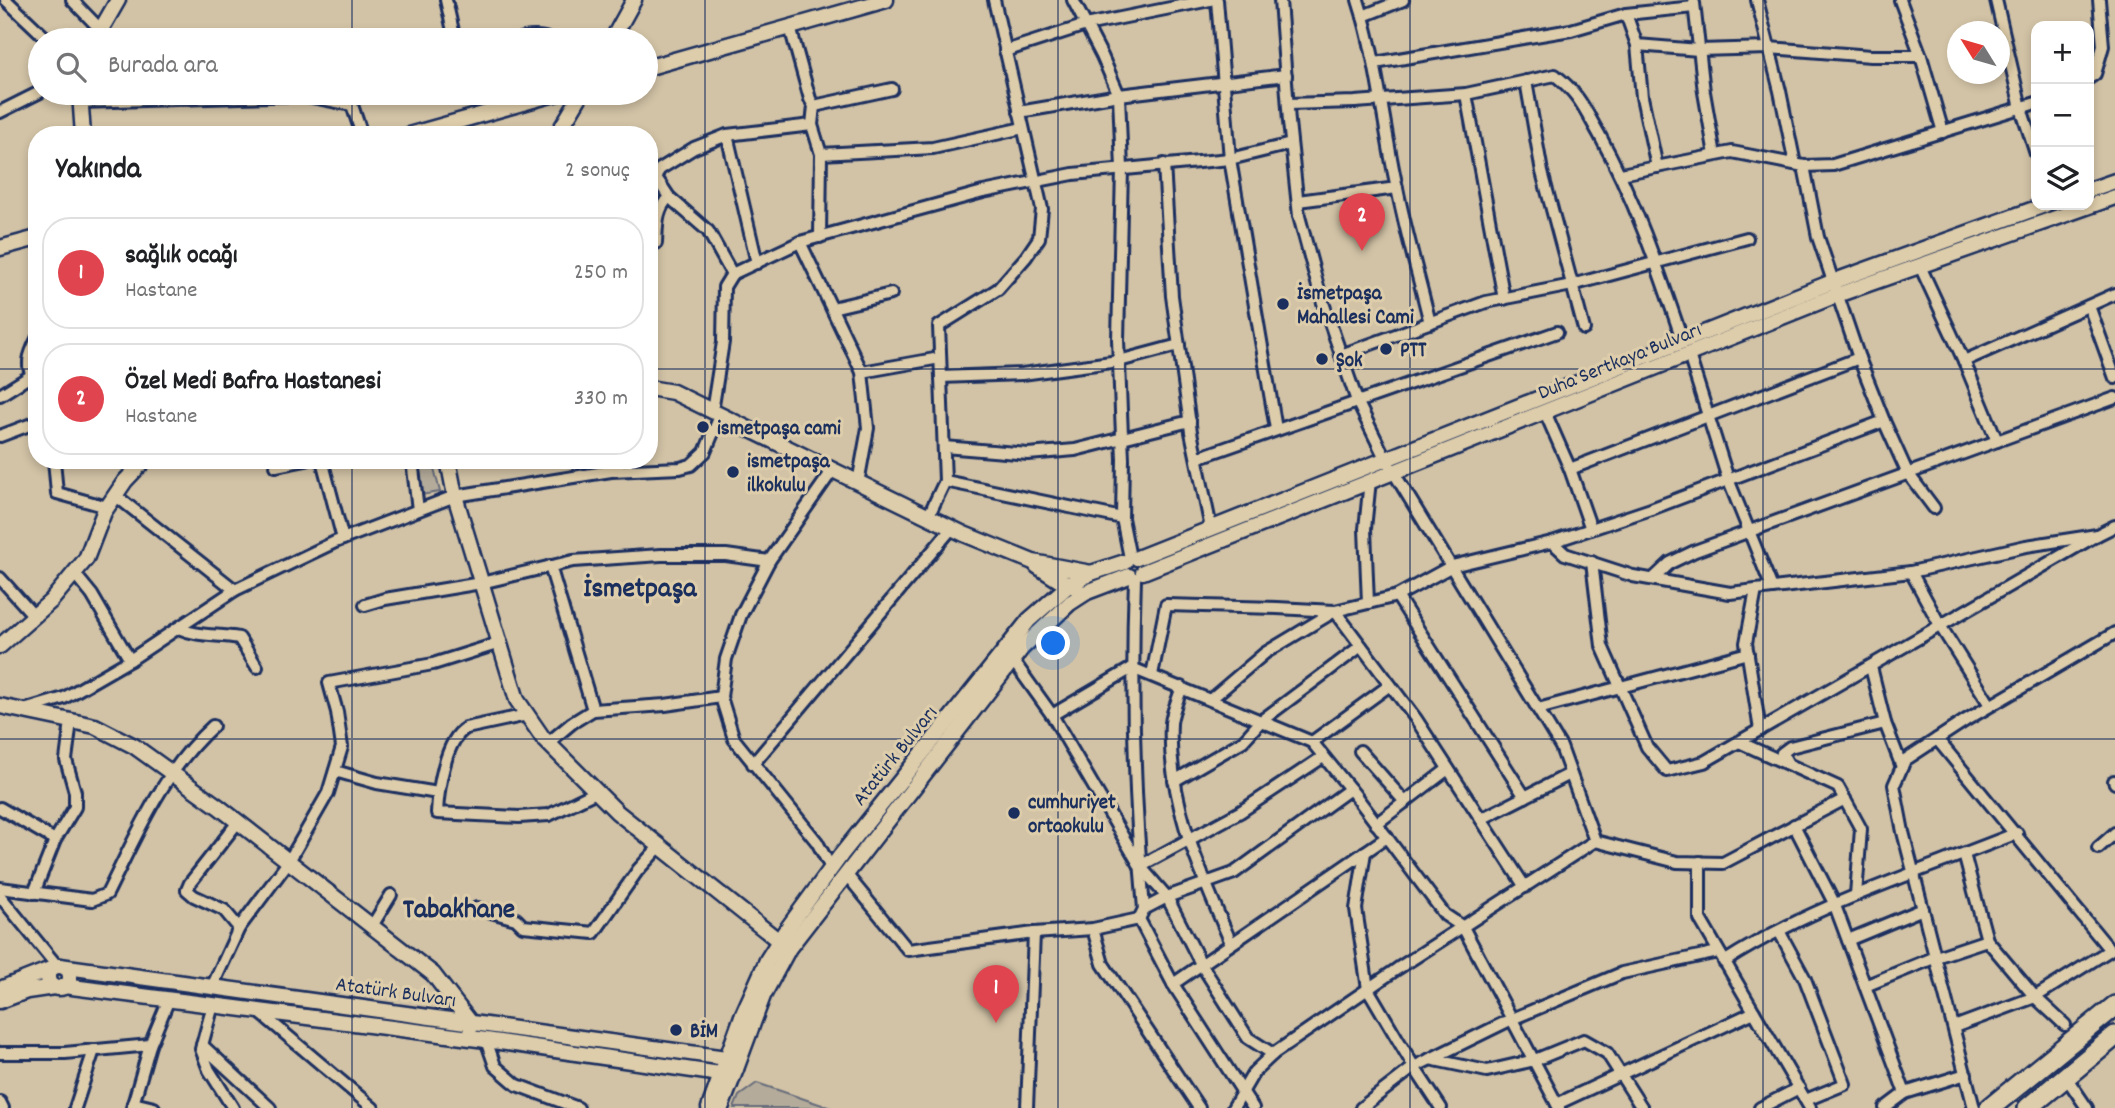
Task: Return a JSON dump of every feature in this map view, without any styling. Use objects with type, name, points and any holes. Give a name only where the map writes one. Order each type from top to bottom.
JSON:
[{"type":"highway","points":[[1990,1108],[2115,1006]]},
{"type":"highway","points":[[2028,1108],[2115,1037]]},
{"type":"main road","points":[[102,28],[118,0]]},
{"type":"main road","points":[[619,28],[634,0]]},
{"type":"main road","points":[[658,65],[886,0]]},
{"type":"main road","points":[[81,105],[82,126]]},
{"type":"main road","points":[[445,126],[517,105]]},
{"type":"main road","points":[[562,126],[575,105]]},
{"type":"main road","points":[[2094,188],[2115,181]]},
{"type":"main road","name":"Duha Sertkaya Bulvarı","points":[[1835,288],[1920,266],[2115,197]]},
{"type":"main road","name":"Duha Sertkaya Bulvarı","points":[[721,1108],[783,945],[846,874],[1012,659],[1054,615],[1087,592],[1211,528],[1385,458],[1686,348],[2032,210]]},
{"type":"main road","points":[[0,248],[28,241]]},
{"type":"main road","name":"Duha Sertkaya Bulvarı","points":[[1133,567],[1370,481],[1545,412],[1686,348]]},
{"type":"main road","points":[[658,390],[673,392],[1087,592]]},
{"type":"main road","points":[[0,646],[51,601],[86,559],[111,501],[136,469]]},
{"type":"main road","points":[[450,469],[455,496],[517,700],[527,715],[548,743],[617,812],[783,945]]},
{"type":"main road","points":[[1038,566],[1091,573]]},
{"type":"main road","points":[[1038,566],[1046,582],[1041,608]]},
{"type":"main road","name":"Atatürk Bulvarı","points":[[709,1108],[752,992],[841,855],[1041,608],[1069,585],[1091,573],[1133,567]]},
{"type":"main road","points":[[0,706],[94,726],[124,741],[171,772],[433,974],[470,1022],[479,1040]]},
{"type":"main road","points":[[841,855],[846,874]]},
{"type":"main road","points":[[831,869],[846,874]]},
{"type":"main road","points":[[56,967],[66,969],[69,975],[68,982],[59,987]]},
{"type":"main road","name":"Atatürk Bulvarı","points":[[0,989],[56,967],[726,1058]]},
{"type":"main road","points":[[0,1001],[27,991],[59,987],[258,1010],[720,1074],[736,1069],[726,1058]]},
{"type":"street","points":[[6,0],[35,28]]},
{"type":"street","points":[[72,0],[93,28]]},
{"type":"street","points":[[446,0],[452,28]]},
{"type":"street","points":[[928,517],[945,481],[939,326],[998,289],[1040,238],[1042,209],[994,0]]},
{"type":"street","points":[[1073,0],[1119,94],[1122,169],[1119,361],[1122,518],[1133,567],[1132,667],[1142,914],[1173,984],[1253,1108]]},
{"type":"street","points":[[1005,51],[1086,25],[1170,5],[1210,0]]},
{"type":"street","points":[[1217,0],[1230,159],[1276,429]]},
{"type":"street","points":[[1280,0],[1299,216],[1320,294],[1357,401],[1385,458],[1560,747],[1595,841]]},
{"type":"street","points":[[1358,0],[1375,63],[1397,188],[1430,323]]},
{"type":"street","points":[[1363,16],[1403,0]]},
{"type":"street","points":[[1756,0],[1818,237],[1859,358],[1908,472],[1934,508]]},
{"type":"street","points":[[1900,0],[1921,56],[1943,132]]},
{"type":"street","points":[[1996,0],[2021,108],[2034,147]]},
{"type":"street","points":[[2094,75],[2103,46],[2099,0]]},
{"type":"street","points":[[1375,63],[1571,30],[1626,14],[1694,3],[1715,155]]},
{"type":"street","points":[[1626,14],[1637,46],[1642,97],[1657,167]]},
{"type":"street","points":[[790,27],[814,106],[812,125],[821,154],[820,237]]},
{"type":"street","points":[[1637,46],[1699,50],[1769,48],[1871,56],[1921,56]]},
{"type":"street","points":[[1019,112],[1119,94],[1286,75]]},
{"type":"street","points":[[1288,104],[1466,94],[1555,75],[1573,89],[1621,174],[1686,348],[1728,479],[1751,529],[1772,588]]},
{"type":"street","points":[[1526,81],[1542,172],[1584,329]]},
{"type":"street","points":[[814,106],[892,89]]},
{"type":"street","points":[[1466,94],[1504,299]]},
{"type":"street","points":[[0,112],[28,98]]},
{"type":"street","points":[[352,105],[359,126]]},
{"type":"street","points":[[1621,174],[1732,152],[1800,165],[1833,165],[2031,105]]},
{"type":"street","points":[[658,172],[694,148],[727,135],[812,125]]},
{"type":"street","points":[[821,154],[933,148],[1023,128]]},
{"type":"street","points":[[727,135],[757,262]]},
{"type":"street","points":[[658,469],[691,466],[705,452],[716,414],[723,342],[724,287],[732,274],[800,242],[983,192],[1073,174],[1230,159],[1291,144]]},
{"type":"street","points":[[1164,164],[1172,296],[1190,421],[1211,528]]},
{"type":"street","points":[[658,180],[669,197],[708,231],[732,274]]},
{"type":"street","points":[[1298,201],[1397,188]]},
{"type":"street","points":[[658,214],[669,197]]},
{"type":"street","points":[[1341,355],[1486,302],[1572,285],[1747,238]]},
{"type":"street","points":[[800,242],[862,372],[869,428],[858,483]]},
{"type":"street","points":[[1920,266],[1997,441]]},
{"type":"street","points":[[832,308],[891,294]]},
{"type":"street","points":[[1964,361],[2115,295]]},
{"type":"street","points":[[2089,306],[2115,378]]},
{"type":"street","points":[[1197,458],[1557,332]]},
{"type":"street","points":[[941,377],[1022,374],[1119,361],[1179,345]]},
{"type":"street","points":[[862,372],[940,358]]},
{"type":"street","points":[[1570,469],[1859,358]]},
{"type":"street","points":[[0,395],[28,381]]},
{"type":"street","points":[[1653,579],[1670,563],[1751,529],[2025,433],[2115,398]]},
{"type":"street","points":[[1545,412],[1570,469],[1591,529]]},
{"type":"street","points":[[944,447],[1028,454],[1075,450],[1190,421]]},
{"type":"street","points":[[1152,675],[1166,605],[1335,611],[1397,596],[1452,566],[1552,542],[1651,509],[1884,421]]},
{"type":"street","points":[[0,436],[28,425]]},
{"type":"street","points":[[55,469],[57,493],[111,501],[235,590]]},
{"type":"street","points":[[324,469],[343,539]]},
{"type":"street","points":[[413,469],[418,510]]},
{"type":"street","points":[[18,711],[64,698],[130,660],[235,590],[343,539],[418,510],[455,496],[611,471],[657,469]]},
{"type":"street","points":[[831,869],[817,842],[734,739],[721,697],[726,659],[741,615],[769,561],[832,471]]},
{"type":"street","points":[[945,481],[1122,518]]},
{"type":"street","points":[[1368,603],[1365,529],[1370,481]]},
{"type":"street","points":[[1592,562],[1602,646],[1647,747],[1667,771],[1703,762],[2115,526]]},
{"type":"street","points":[[753,764],[952,528]]},
{"type":"street","points":[[1552,542],[1565,554],[1633,576],[1730,593],[1911,572],[2026,546],[2097,535]]},
{"type":"street","points":[[365,605],[385,599],[481,583],[573,561],[662,555],[726,555],[769,561]]},
{"type":"street","points":[[550,566],[593,710]]},
{"type":"street","points":[[1911,572],[1990,705]]},
{"type":"street","points":[[74,573],[92,595],[130,660]]},
{"type":"street","points":[[0,578],[34,616]]},
{"type":"street","points":[[1756,590],[1746,643],[1760,730]]},
{"type":"street","points":[[1397,596],[1525,797]]},
{"type":"street","points":[[1335,611],[1416,719],[1525,887]]},
{"type":"street","points":[[1211,699],[1265,653],[1335,611]]},
{"type":"street","points":[[178,628],[195,635],[217,634],[239,638],[257,667]]},
{"type":"street","points":[[1974,1108],[1894,785],[1905,760],[1990,705],[2115,634]]},
{"type":"street","points":[[212,987],[239,928],[289,862],[328,793],[342,747],[337,712],[329,684],[433,664],[500,643]]},
{"type":"street","points":[[1174,780],[1243,741],[1261,720],[1361,646]]},
{"type":"street","points":[[1538,709],[1748,653]]},
{"type":"street","points":[[1012,659],[1052,715],[1140,866],[1167,897],[1201,964],[1248,1038],[1273,1054]]},
{"type":"street","points":[[1132,667],[1312,742],[1445,915],[1463,927],[1558,1106],[1754,1013]]},
{"type":"street","points":[[1052,715],[1132,667]]},
{"type":"street","points":[[1871,667],[1885,723],[1902,767]]},
{"type":"street","points":[[1312,742],[1390,685]]},
{"type":"street","points":[[1182,687],[1171,721],[1174,780],[1188,841],[1231,943]]},
{"type":"street","points":[[548,743],[593,710],[665,705],[721,697]]},
{"type":"street","points":[[527,715],[466,728],[457,733],[449,750],[438,793],[437,813],[519,817],[549,815],[597,792]]},
{"type":"street","points":[[34,893],[55,840],[75,807],[75,792],[66,760],[71,722]]},
{"type":"street","points":[[1788,764],[1782,752],[1790,747],[1885,723]]},
{"type":"street","points":[[0,888],[92,900],[107,894],[171,772],[195,742],[213,726]]},
{"type":"street","points":[[1937,739],[2017,833],[2110,950],[2035,998],[1954,1027]]},
{"type":"street","points":[[1739,742],[1838,787],[1861,829],[1856,895]]},
{"type":"street","points":[[1360,751],[1405,802]]},
{"type":"street","points":[[1140,866],[1240,812],[1324,757]]},
{"type":"street","points":[[1376,824],[1448,769]]},
{"type":"street","points":[[335,771],[377,783],[438,793]]},
{"type":"street","points":[[1481,819],[1570,774]]},
{"type":"street","points":[[846,874],[908,950],[1034,933],[1093,929],[1142,914],[1167,897],[1234,873],[1350,789]]},
{"type":"street","points":[[1233,1108],[1254,1072],[1273,1054],[1595,841],[1677,862],[1723,863],[1845,799]]},
{"type":"street","points":[[0,808],[55,840]]},
{"type":"street","points":[[238,822],[187,890],[224,910],[239,928]]},
{"type":"street","points":[[1794,825],[1834,903],[1905,1093]]},
{"type":"street","points":[[1361,1108],[1430,1059],[1513,1019],[1622,973],[1721,957],[1834,903],[2017,833]]},
{"type":"street","points":[[2098,848],[2115,833]]},
{"type":"street","points":[[1173,984],[1387,837]]},
{"type":"street","points":[[817,842],[841,855]]},
{"type":"street","points":[[477,908],[516,919],[523,926],[594,933],[638,870],[660,846]]},
{"type":"street","points":[[1365,852],[1356,909],[1368,989],[1441,1108]]},
{"type":"street","points":[[1965,854],[1987,940],[2035,998],[2065,1025]]},
{"type":"street","points":[[1700,863],[1700,919],[1808,1104],[1845,1084],[1805,979],[1779,931]]},
{"type":"street","points":[[372,926],[391,895]]},
{"type":"street","points":[[0,896],[56,967]]},
{"type":"street","points":[[1848,940],[1923,909]]},
{"type":"street","points":[[1093,929],[1102,964],[1199,1108]]},
{"type":"street","points":[[1027,1108],[1034,933]]},
{"type":"street","points":[[1865,986],[1987,940]]},
{"type":"street","points":[[155,1108],[133,1105],[150,1045],[169,999]]},
{"type":"street","points":[[213,1005],[201,1049],[209,1070],[233,1108]]},
{"type":"street","points":[[258,1010],[373,1108]]},
{"type":"street","points":[[479,1040],[495,1066],[517,1085],[558,1104],[578,1108]]},
{"type":"street","points":[[1430,1059],[1487,1071],[1535,1060],[1584,1040],[1607,1053],[1642,1108]]},
{"type":"street","points":[[0,1053],[150,1045]]},
{"type":"street","points":[[202,1045],[270,1108]]},
{"type":"street","points":[[75,1108],[94,1050]]},
{"type":"street","points":[[1885,1108],[1905,1093],[1966,1074]]},
{"type":"street","points":[[2066,1077],[2087,1108]]},
{"type":"street","points":[[1760,1108],[1799,1088]]},
{"type":"street","points":[[0,1102],[3,1108]]},
{"type":"shaded area","points":[[417,469],[434,469],[440,492],[420,495]]},
{"type":"shaded area","points":[[74,974],[443,1025],[444,1027],[74,981]]},
{"type":"shaded area","points":[[499,1031],[712,1062],[710,1065],[499,1037]]},
{"type":"shaded area","points":[[757,1083],[831,1108],[734,1108],[739,1096]]},
{"type":"place","name":"Özel Medi Bafra Hastanesi","points":[[1362,251]]},
{"type":"place","name":"İsmetpaşa Mahallesi Cami","points":[[1283,304]]},
{"type":"place","name":"PTT","points":[[1386,349]]},
{"type":"place","name":"Şok","points":[[1322,359]]},
{"type":"place","name":"ismetpaşa cami","points":[[703,427]]},
{"type":"place","name":"ismetpaşa ilkokulu","points":[[733,472]]},
{"type":"place","name":"cumhuriyet ortaokulu","points":[[1014,813]]},
{"type":"place","name":"sağlık ocağı","points":[[996,1023]]},
{"type":"place","name":"BİM","points":[[676,1030]]},
{"type":"district","name":"İsmetpaşa","points":[[640,586]]},
{"type":"district","name":"Tabakhane","points":[[459,907]]}]
